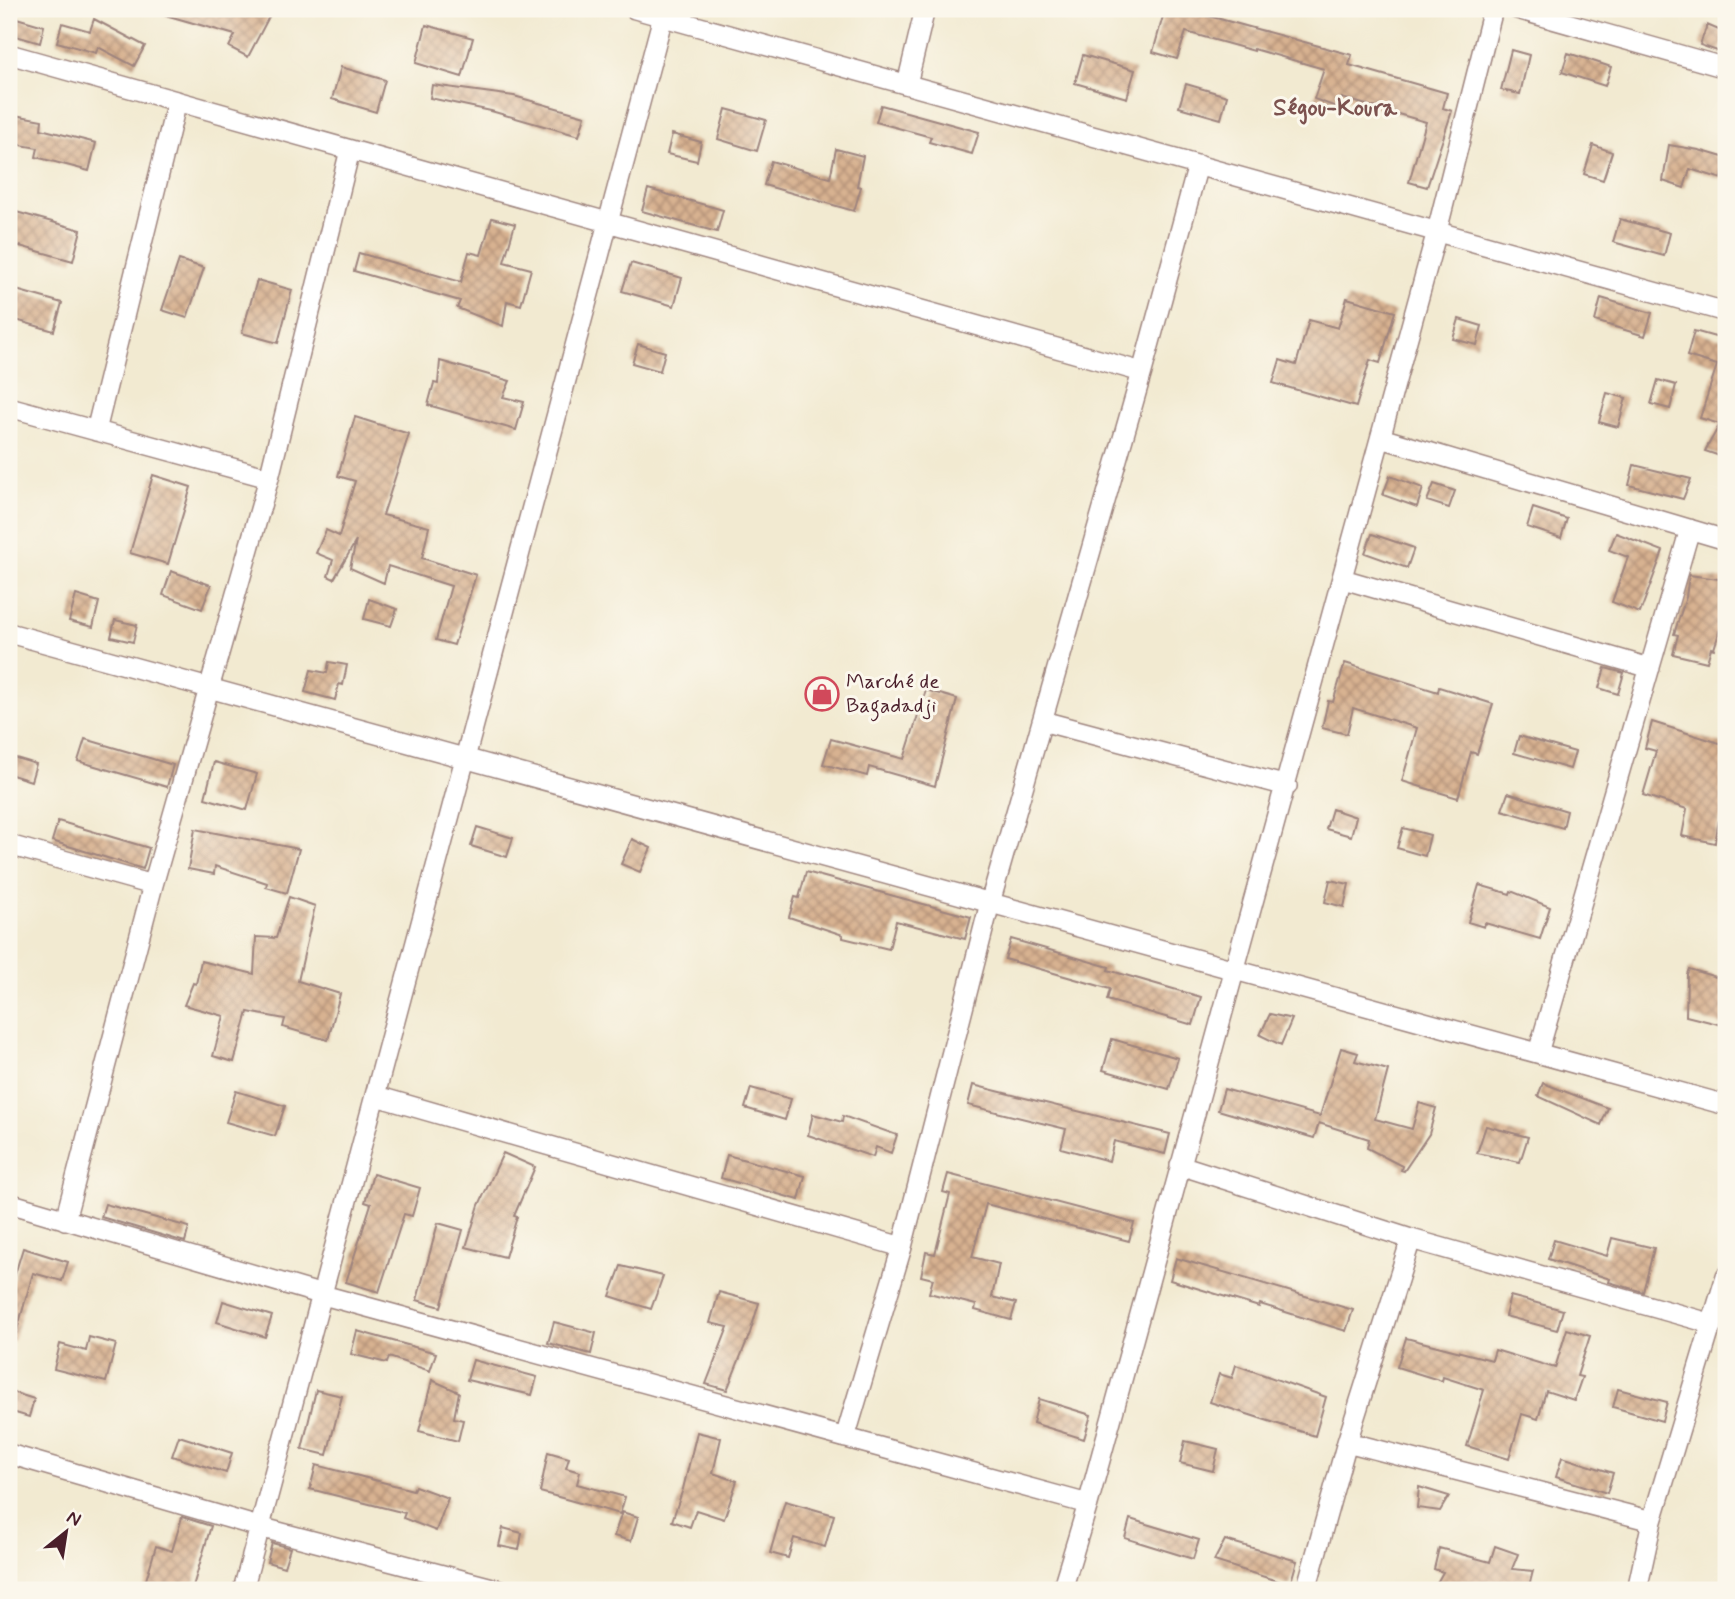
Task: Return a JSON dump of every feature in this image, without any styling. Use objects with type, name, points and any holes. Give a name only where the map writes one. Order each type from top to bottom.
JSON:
[{"type":"street","points":[[635,9],[664,13],[907,84],[1726,312]]},
{"type":"street","points":[[907,84],[925,9]]},
{"type":"street","points":[[1062,1590],[1233,970],[1287,786],[1437,232],[1493,9]]},
{"type":"street","points":[[1517,9],[1726,68]]},
{"type":"street","points":[[243,1590],[664,13]]},
{"type":"street","points":[[9,54],[1142,372]]},
{"type":"street","points":[[96,431],[177,101]]},
{"type":"street","points":[[65,1220],[153,885],[269,478],[350,149]]},
{"type":"street","points":[[845,1438],[902,1247],[990,903],[1142,372],[1198,165]]},
{"type":"street","points":[[9,407],[269,478]]},
{"type":"street","points":[[1381,438],[1726,540]]},
{"type":"street","points":[[1538,1054],[1690,529]]},
{"type":"street","points":[[1343,579],[1650,668]]},
{"type":"street","points":[[9,633],[1726,1105]]},
{"type":"street","points":[[1042,721],[1287,786]]},
{"type":"street","points":[[9,845],[153,885]]},
{"type":"street","points":[[376,1096],[902,1247]]},
{"type":"street","points":[[1180,1166],[1411,1239],[1713,1324]]},
{"type":"street","points":[[9,1203],[323,1295],[1087,1504]]},
{"type":"street","points":[[1306,1590],[1346,1442],[1411,1239]]},
{"type":"street","points":[[1637,1590],[1652,1521],[1726,1276]]},
{"type":"street","points":[[1346,1442],[1652,1521]]},
{"type":"street","points":[[9,1454],[259,1527],[500,1590]]},
{"type":"building","points":[[163,9],[273,9],[248,57],[229,47],[235,35],[162,14]]},
{"type":"building","points":[[1165,9],[1183,9],[1352,55],[1349,65],[1447,93],[1443,108],[1452,111],[1427,187],[1409,182],[1426,122],[1342,98],[1339,108],[1314,99],[1324,69],[1254,49],[1186,32],[1177,59],[1153,52]]},
{"type":"building","points":[[13,17],[44,26],[40,43],[9,34]]},
{"type":"building","points":[[94,19],[145,46],[134,66],[98,47],[96,53],[57,42],[62,23],[90,31]]},
{"type":"building","points":[[426,25],[473,38],[462,77],[416,63]]},
{"type":"building","points":[[1707,25],[1726,33],[1720,52],[1700,45]]},
{"type":"building","points":[[1511,50],[1529,55],[1520,94],[1501,90]]},
{"type":"building","points":[[1568,53],[1611,67],[1605,86],[1562,72]]},
{"type":"building","points":[[1083,55],[1135,70],[1127,98],[1075,83]]},
{"type":"building","points":[[341,67],[385,80],[376,112],[332,99]]},
{"type":"building","points":[[1186,84],[1227,96],[1221,119],[1179,107]]},
{"type":"building","points":[[432,85],[514,96],[585,116],[579,136],[491,111],[430,98]]},
{"type":"building","points":[[881,105],[979,132],[972,154],[929,142],[931,137],[876,122]]},
{"type":"building","points":[[726,109],[766,120],[757,151],[718,139]]},
{"type":"building","points":[[9,114],[42,120],[41,129],[96,143],[89,171],[36,157],[38,148],[9,143]]},
{"type":"building","points":[[672,134],[701,142],[697,161],[667,154]]},
{"type":"building","points":[[1593,145],[1612,152],[1603,180],[1584,174]]},
{"type":"building","points":[[1669,145],[1726,158],[1722,179],[1690,169],[1684,188],[1663,181]]},
{"type":"building","points":[[836,149],[863,156],[857,186],[861,187],[854,211],[764,185],[771,161],[830,178]]},
{"type":"building","points":[[648,189],[723,210],[717,232],[642,211]]},
{"type":"building","points":[[9,210],[81,230],[73,261],[9,243]]},
{"type":"building","points":[[492,218],[515,224],[504,262],[531,269],[521,305],[507,301],[503,326],[457,308],[460,301],[354,271],[359,253],[461,282],[469,252],[481,255]]},
{"type":"building","points":[[1620,219],[1670,233],[1664,256],[1613,242]]},
{"type":"building","points":[[179,260],[204,268],[187,318],[162,310]]},
{"type":"building","points":[[631,263],[682,278],[674,306],[622,291]]},
{"type":"building","points":[[257,280],[292,290],[278,343],[242,333]]},
{"type":"building","points":[[9,288],[62,303],[54,331],[9,318]]},
{"type":"building","points":[[1347,298],[1395,312],[1380,363],[1370,360],[1356,407],[1273,383],[1280,360],[1296,365],[1309,320],[1338,328]]},
{"type":"building","points":[[1601,298],[1652,313],[1645,336],[1595,321]]},
{"type":"building","points":[[1459,319],[1482,326],[1477,345],[1453,339]]},
{"type":"building","points":[[1694,331],[1726,340],[1726,458],[1705,451],[1720,424],[1700,418],[1717,365],[1687,356]]},
{"type":"building","points":[[638,344],[665,352],[660,371],[632,363]]},
{"type":"building","points":[[440,361],[510,381],[503,397],[524,402],[516,430],[428,405],[434,383],[438,384]]},
{"type":"building","points":[[1658,380],[1676,385],[1670,409],[1651,404]]},
{"type":"building","points":[[1607,393],[1626,398],[1618,427],[1599,422]]},
{"type":"building","points":[[355,417],[409,434],[383,515],[429,527],[422,558],[476,575],[454,645],[436,640],[451,586],[388,566],[384,583],[350,568],[356,541],[334,579],[328,576],[333,560],[316,553],[326,530],[339,536],[355,481],[338,476]]},
{"type":"building","points":[[1634,465],[1691,479],[1683,499],[1629,485]]},
{"type":"building","points":[[153,475],[191,487],[168,564],[130,553]]},
{"type":"building","points":[[1390,476],[1423,488],[1417,507],[1383,495]]},
{"type":"building","points":[[1434,484],[1455,491],[1449,508],[1427,501]]},
{"type":"building","points":[[1533,508],[1567,519],[1561,538],[1527,527]]},
{"type":"building","points":[[1616,533],[1663,551],[1640,613],[1612,602],[1628,557],[1609,550]]},
{"type":"building","points":[[1372,534],[1414,548],[1407,568],[1365,553]]},
{"type":"building","points":[[171,571],[211,585],[202,609],[163,595]]},
{"type":"building","points":[[1689,575],[1726,580],[1726,628],[1721,626],[1707,662],[1673,654],[1678,635],[1674,634],[1686,597]]},
{"type":"building","points":[[76,595],[99,602],[93,627],[69,621]]},
{"type":"building","points":[[369,599],[397,609],[391,626],[364,619]]},
{"type":"building","points":[[115,620],[137,625],[133,642],[111,637]]},
{"type":"building","points":[[329,662],[347,665],[343,685],[339,684],[335,700],[305,692],[311,670],[327,673]]},
{"type":"building","points":[[1345,663],[1438,692],[1439,687],[1493,704],[1477,754],[1471,752],[1458,798],[1402,781],[1417,728],[1353,708],[1347,734],[1322,728],[1328,701],[1333,702]]},
{"type":"building","points":[[1605,668],[1624,673],[1618,694],[1599,688]]},
{"type":"building","points":[[926,690],[957,699],[935,786],[869,767],[867,776],[823,764],[831,739],[904,759]]},
{"type":"building","points":[[1652,722],[1726,745],[1726,809],[1722,821],[1719,820],[1715,843],[1682,836],[1687,809],[1643,795],[1656,751],[1645,748]]},
{"type":"building","points":[[1519,736],[1575,752],[1570,769],[1514,753]]},
{"type":"building","points":[[85,739],[173,765],[167,787],[78,761]]},
{"type":"building","points":[[9,756],[36,764],[31,781],[9,774]]},
{"type":"building","points":[[214,762],[257,774],[247,810],[205,798]]},
{"type":"building","points":[[1508,793],[1567,811],[1563,828],[1502,810]]},
{"type":"building","points":[[1332,809],[1356,817],[1351,836],[1326,829]]},
{"type":"building","points":[[58,821],[149,848],[143,869],[52,841]]},
{"type":"building","points":[[477,827],[513,838],[507,857],[471,846]]},
{"type":"building","points":[[1403,828],[1430,835],[1425,856],[1397,848]]},
{"type":"building","points":[[195,829],[299,849],[287,893],[266,887],[267,883],[215,866],[214,874],[188,869]]},
{"type":"building","points":[[632,839],[651,848],[640,872],[621,864]]},
{"type":"building","points":[[806,872],[971,917],[965,939],[896,921],[889,949],[843,938],[843,935],[789,917],[795,897],[799,898]]},
{"type":"building","points":[[1330,880],[1349,884],[1344,907],[1325,902]]},
{"type":"building","points":[[1479,885],[1510,894],[1511,891],[1550,907],[1540,939],[1485,923],[1484,927],[1468,922]]},
{"type":"building","points":[[289,897],[315,906],[298,981],[340,994],[328,1040],[283,1027],[285,1019],[248,1012],[234,1062],[213,1056],[224,1016],[184,1005],[193,983],[196,984],[201,961],[254,974],[256,937],[276,938]]},
{"type":"building","points":[[1011,939],[1201,997],[1193,1025],[1107,1000],[1110,989],[1005,959]]},
{"type":"building","points":[[1689,969],[1726,980],[1726,1026],[1686,1016]]},
{"type":"building","points":[[1270,1014],[1292,1019],[1281,1045],[1260,1035]]},
{"type":"building","points":[[1112,1039],[1178,1058],[1169,1089],[1103,1070]]},
{"type":"building","points":[[1341,1048],[1358,1053],[1355,1061],[1388,1070],[1375,1119],[1412,1129],[1419,1103],[1436,1108],[1429,1134],[1404,1171],[1401,1170],[1402,1166],[1367,1148],[1369,1139],[1319,1123],[1314,1138],[1218,1110],[1224,1089],[1320,1116]]},
{"type":"building","points":[[1543,1083],[1608,1108],[1601,1125],[1538,1096]]},
{"type":"building","points":[[973,1085],[1170,1134],[1165,1154],[1114,1141],[1109,1161],[1061,1148],[1066,1129],[968,1105]]},
{"type":"building","points":[[751,1088],[791,1099],[785,1120],[745,1108]]},
{"type":"building","points":[[236,1091],[285,1106],[275,1136],[226,1122]]},
{"type":"building","points":[[813,1114],[842,1122],[843,1116],[897,1135],[891,1153],[876,1147],[873,1157],[808,1135]]},
{"type":"building","points":[[1486,1126],[1528,1137],[1520,1162],[1477,1153]]},
{"type":"building","points":[[503,1153],[535,1167],[514,1216],[517,1217],[505,1257],[466,1247],[479,1205]]},
{"type":"building","points":[[727,1155],[805,1176],[799,1200],[721,1178]]},
{"type":"building","points":[[373,1174],[420,1188],[412,1216],[404,1214],[379,1292],[346,1282],[371,1204],[365,1202]]},
{"type":"building","points":[[948,1174],[1134,1223],[1129,1241],[986,1204],[972,1257],[999,1264],[992,1297],[1016,1303],[1011,1320],[975,1310],[976,1305],[929,1293],[933,1279],[921,1276],[926,1252],[935,1254],[950,1194],[943,1192]]},
{"type":"building","points":[[105,1204],[189,1227],[185,1242],[101,1217]]},
{"type":"building","points":[[438,1223],[463,1230],[441,1307],[417,1300]]},
{"type":"building","points":[[1612,1238],[1654,1248],[1643,1292],[1548,1259],[1554,1240],[1607,1256]]},
{"type":"building","points":[[23,1248],[68,1262],[62,1281],[33,1273],[14,1341],[9,1340],[9,1283],[12,1284]]},
{"type":"building","points":[[1176,1258],[1353,1310],[1346,1331],[1170,1280]]},
{"type":"building","points":[[621,1266],[663,1276],[651,1309],[610,1296]]},
{"type":"building","points":[[719,1292],[759,1303],[727,1390],[706,1384],[728,1327],[710,1323]]},
{"type":"building","points":[[1510,1296],[1563,1310],[1557,1330],[1505,1316]]},
{"type":"building","points":[[223,1301],[272,1316],[265,1337],[217,1322]]},
{"type":"building","points":[[554,1322],[596,1333],[591,1354],[548,1343]]},
{"type":"building","points":[[1567,1329],[1590,1336],[1577,1376],[1582,1377],[1574,1400],[1546,1391],[1538,1419],[1522,1414],[1509,1459],[1467,1446],[1484,1390],[1397,1367],[1406,1338],[1492,1360],[1495,1350],[1555,1368]]},
{"type":"building","points":[[357,1331],[436,1353],[430,1371],[389,1357],[387,1363],[351,1354]]},
{"type":"building","points":[[89,1337],[116,1344],[106,1382],[54,1369],[60,1344],[86,1351]]},
{"type":"building","points":[[473,1360],[537,1377],[532,1395],[467,1380]]},
{"type":"building","points":[[1236,1365],[1326,1397],[1315,1436],[1210,1402],[1219,1374],[1232,1378]]},
{"type":"building","points":[[432,1380],[459,1392],[454,1418],[463,1420],[458,1441],[419,1431]]},
{"type":"building","points":[[1618,1389],[1667,1402],[1662,1421],[1613,1407]]},
{"type":"building","points":[[316,1390],[342,1396],[327,1455],[302,1449]]},
{"type":"building","points":[[12,1392],[34,1399],[29,1417],[9,1411]]},
{"type":"building","points":[[1039,1399],[1091,1415],[1084,1439],[1033,1423]]},
{"type":"building","points":[[697,1432],[721,1438],[713,1473],[737,1481],[724,1519],[696,1510],[690,1527],[672,1521]]},
{"type":"building","points":[[179,1436],[232,1453],[226,1473],[172,1456]]},
{"type":"building","points":[[1185,1441],[1218,1449],[1213,1471],[1180,1463]]},
{"type":"building","points":[[548,1452],[569,1458],[566,1468],[580,1472],[577,1484],[625,1497],[620,1514],[540,1492]]},
{"type":"building","points":[[1562,1457],[1613,1473],[1607,1493],[1556,1477]]},
{"type":"building","points":[[316,1465],[413,1490],[415,1486],[448,1498],[436,1531],[403,1518],[405,1513],[310,1489]]},
{"type":"building","points":[[1419,1487],[1449,1496],[1440,1511],[1417,1508]]},
{"type":"building","points":[[785,1501],[834,1515],[825,1547],[794,1538],[788,1558],[770,1553]]},
{"type":"building","points":[[622,1512],[638,1517],[631,1541],[614,1536]]},
{"type":"building","points":[[182,1517],[211,1526],[192,1590],[143,1590],[156,1546],[172,1551]]},
{"type":"building","points":[[1130,1519],[1199,1540],[1193,1559],[1125,1538]]},
{"type":"building","points":[[503,1528],[522,1533],[519,1550],[499,1546]]},
{"type":"building","points":[[1225,1540],[1297,1561],[1290,1585],[1214,1561]]},
{"type":"building","points":[[272,1543],[290,1548],[284,1567],[267,1562]]},
{"type":"building","points":[[1495,1546],[1518,1554],[1512,1569],[1533,1571],[1528,1590],[1433,1590],[1443,1572],[1434,1569],[1439,1548],[1490,1562]]},
{"type":"place","name":"Marché de Bagadadji","points":[[822,694]]},
{"type":"district","name":"Ségou-Koura","points":[[1335,108]]}]
